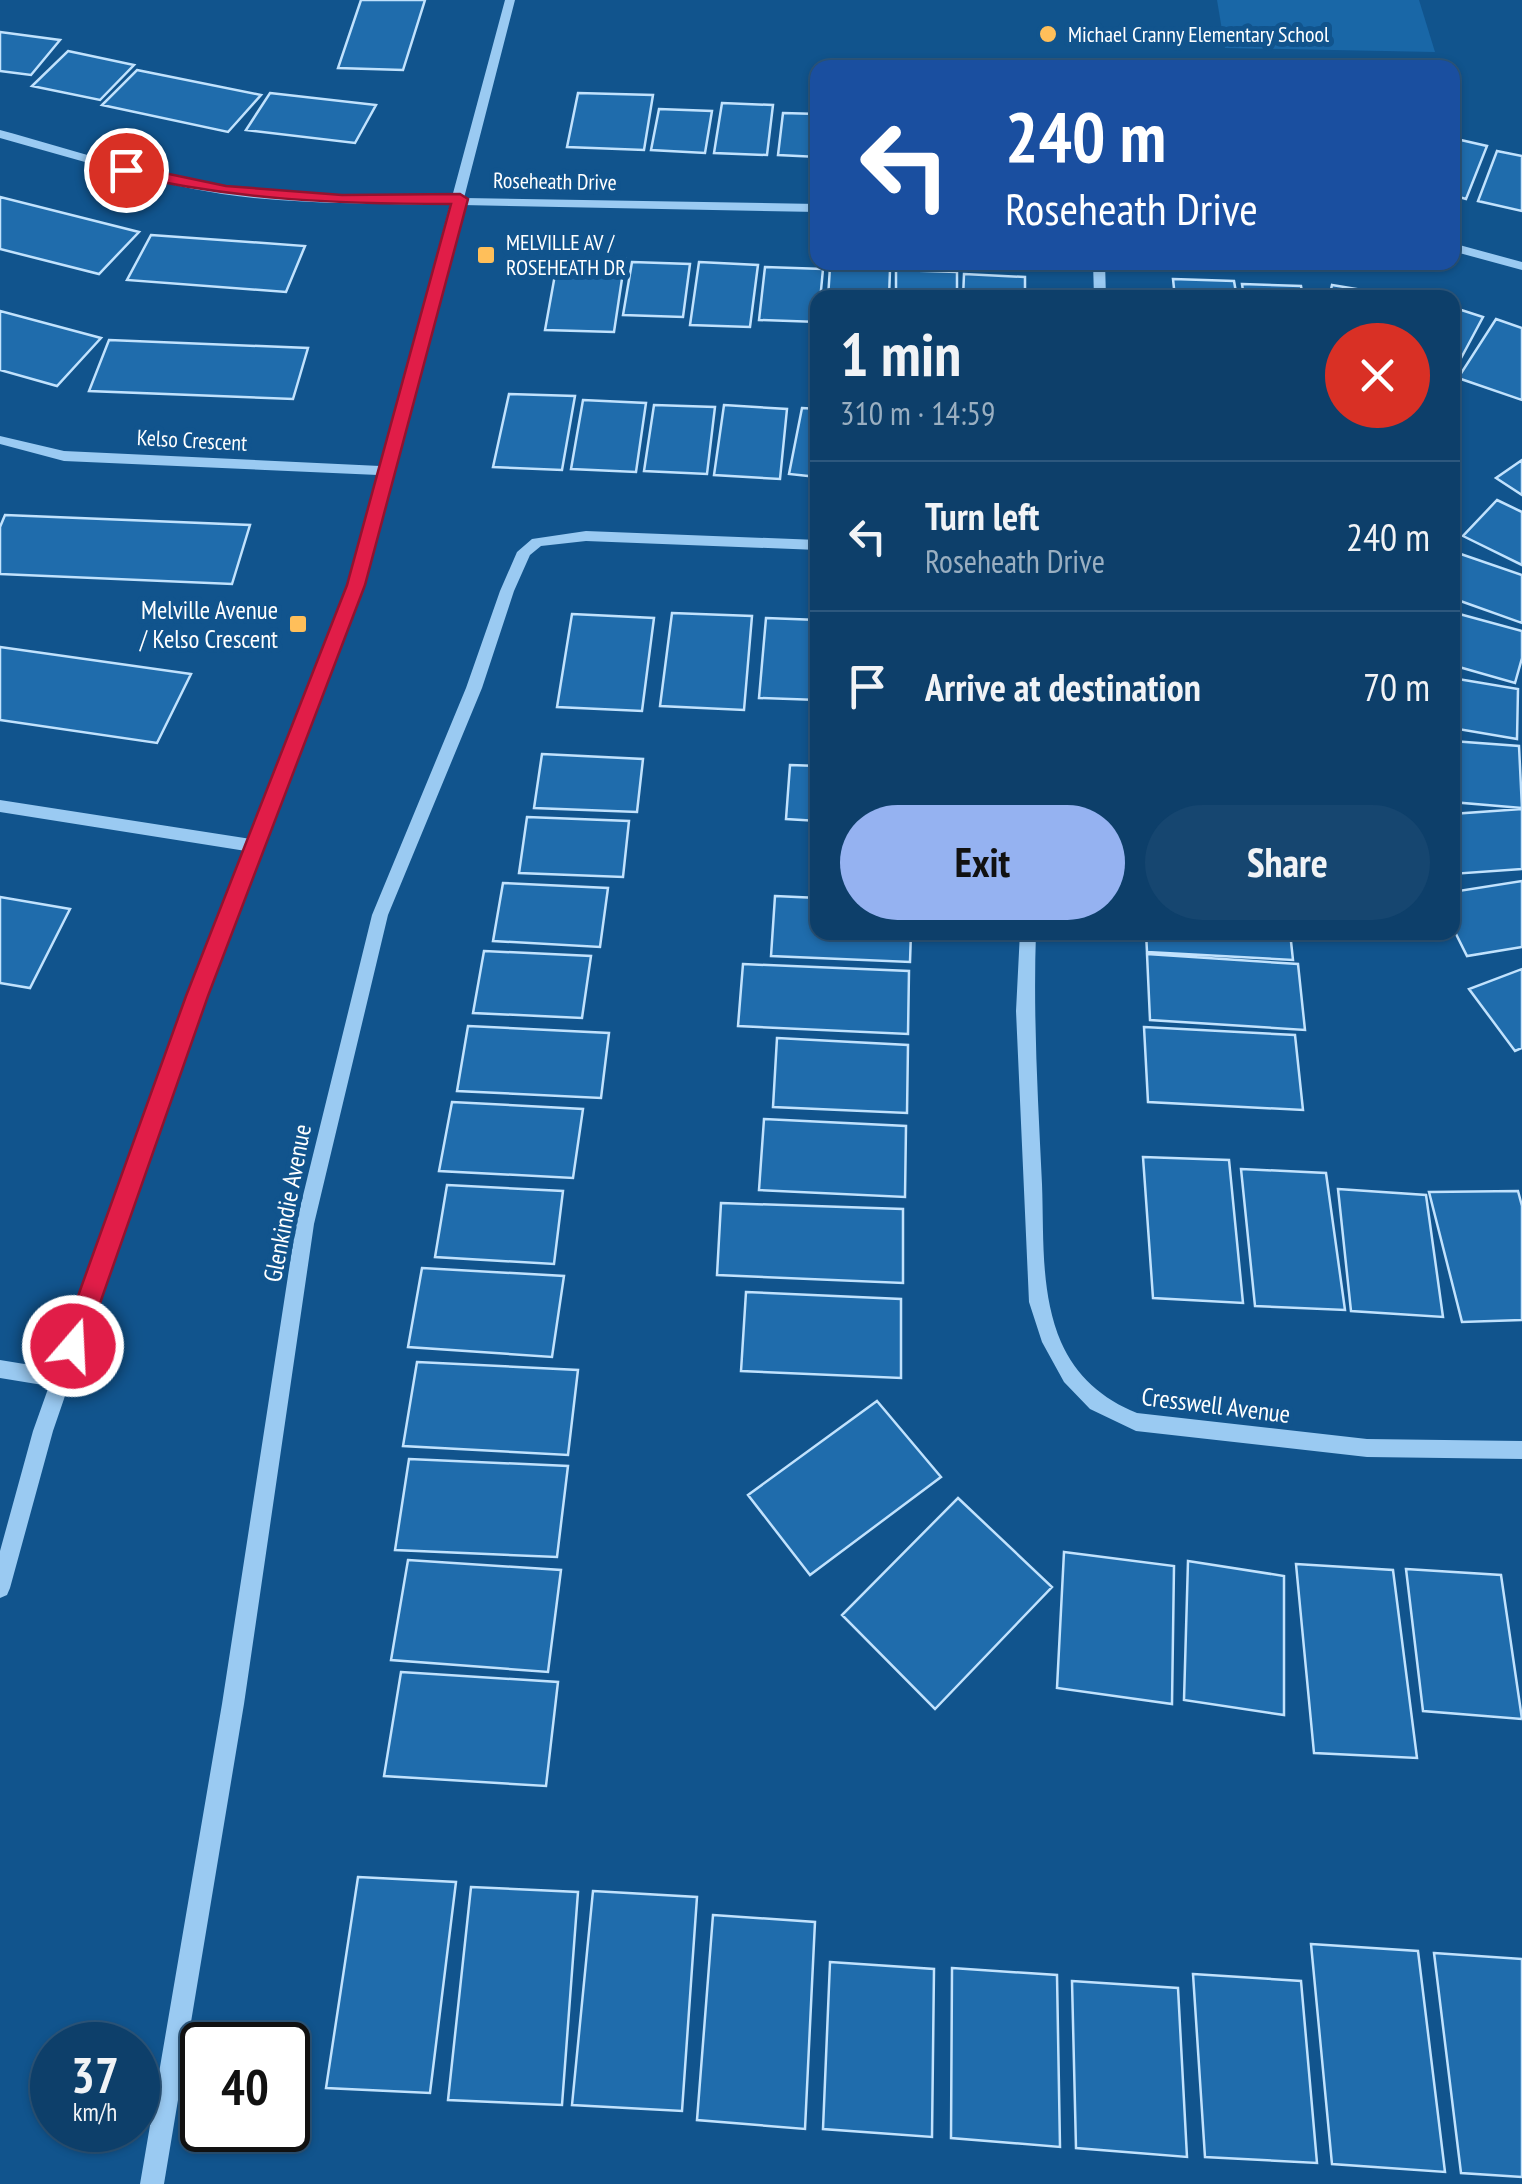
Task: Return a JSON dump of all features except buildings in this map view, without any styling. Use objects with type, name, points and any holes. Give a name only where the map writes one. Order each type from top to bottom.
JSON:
[{"type":"street","points":[[0,1588],[61,1380],[149,1126],[356,585],[510,0]]},
{"type":"street","name":"Roseheath Drive","points":[[0,134],[159,179],[226,191],[342,200],[810,208]]},
{"type":"street","points":[[1460,249],[1522,266]]},
{"type":"street","name":"Kelso Crescent","points":[[0,440],[64,456],[384,471]]},
{"type":"street","name":"Glenkindie Avenue","points":[[152,2184],[230,1723],[305,1224],[380,915],[474,688],[506,590],[524,552],[537,542],[586,536],[810,545]]},
{"type":"street","points":[[0,806],[257,846]]},
{"type":"street","name":"Cresswell Avenue","points":[[1028,940],[1025,1011],[1038,1302],[1050,1345],[1068,1374],[1103,1410],[1136,1422],[1366,1448],[1522,1450]]},
{"type":"street","points":[[0,1369],[61,1380]]},
{"type":"shaded area","points":[[1217,0],[1419,0],[1435,52],[1225,48]]},
{"type":"place","name":"Michael Cranny Elementary School","points":[[1048,34]]},
{"type":"place","name":"MELVILLE AV / ROSEHEATH DR","points":[[486,255]]},
{"type":"place","name":"Melville Avenue / Kelso Crescent","points":[[298,624]]},
{"type":"route","points":[[73,1346],[197,996],[356,585],[460,199],[342,200],[226,191],[126,170]]}]
